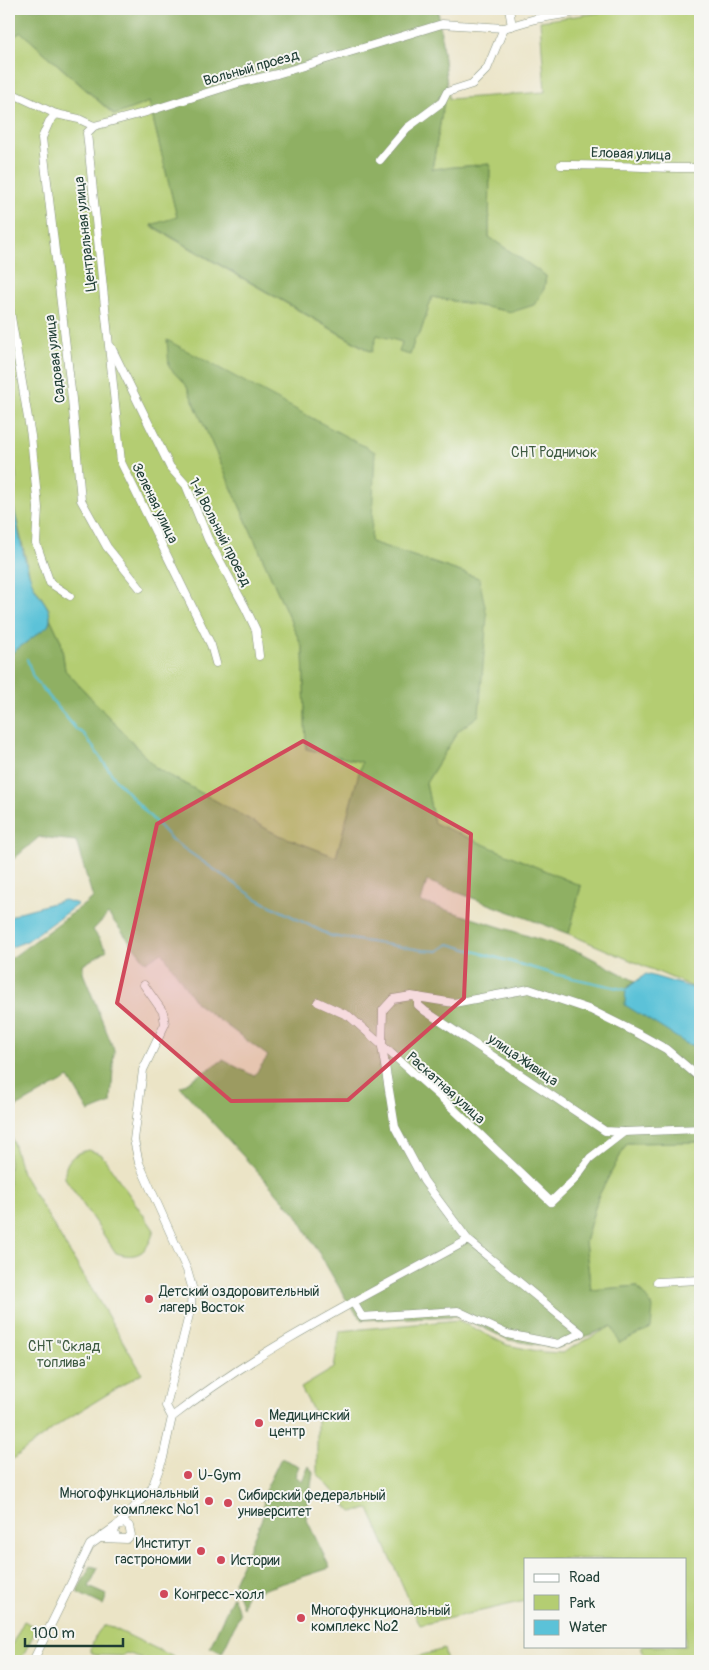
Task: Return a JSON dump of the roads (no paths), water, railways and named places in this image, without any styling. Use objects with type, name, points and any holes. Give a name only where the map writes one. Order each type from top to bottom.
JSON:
[{"type":"street","points":[[380,160],[407,128],[442,102],[446,92],[472,84],[487,69],[508,27],[509,9]]},
{"type":"street","points":[[508,27],[535,19],[596,9]]},
{"type":"street","name":"Вольный проезд","points":[[94,126],[238,83],[277,74],[442,24],[508,27]]},
{"type":"street","points":[[9,92],[56,114],[79,119],[94,126]]},
{"type":"street","name":"Садовая улица","points":[[56,114],[49,122],[42,138],[70,382],[81,500],[107,546],[140,588]]},
{"type":"street","name":"Центральная улица","points":[[94,126],[87,133],[109,342]]},
{"type":"street","name":"Еловая улица","points":[[561,165],[605,164],[664,169],[700,168]]},
{"type":"street","points":[[9,305],[31,436],[38,508],[36,543],[50,583],[70,596]]},
{"type":"street","name":"1-й Вольный проезд","points":[[109,342],[170,468],[186,485],[208,539],[256,630],[259,656]]},
{"type":"street","name":"Зеленая улица","points":[[109,342],[121,462],[211,645],[216,664]]},
{"type":"street","points":[[144,984],[163,1012],[165,1024],[143,1070],[134,1140],[139,1163],[187,1270],[192,1287],[191,1307],[166,1406],[172,1417]]},
{"type":"street","points":[[353,1302],[362,1317],[458,1311],[507,1334],[558,1344],[581,1333],[468,1240],[424,1181],[395,1127],[382,1047],[383,1010],[393,999],[411,996],[454,1003],[529,989],[591,1010],[639,1034],[666,1049],[700,1078]]},
{"type":"street","name":"улица Живица","points":[[418,997],[418,1005],[425,1011],[605,1130],[624,1132],[700,1129]]},
{"type":"street","name":"Раскатная улица","points":[[318,1002],[349,1016],[445,1102],[551,1202],[574,1180],[590,1158],[624,1132]]},
{"type":"street","points":[[32,1661],[90,1544],[102,1538],[117,1525],[152,1488],[172,1417],[269,1351],[353,1302],[468,1240]]},
{"type":"street","points":[[657,1282],[700,1280]]},
{"type":"street","points":[[102,1538],[116,1537],[124,1540],[129,1537],[131,1532],[131,1512]]},
{"type":"street","points":[[117,1525],[125,1523],[130,1526]]},
{"type":"street","points":[[116,1537],[117,1525]]},
{"type":"water","points":[[9,495],[12,499],[23,551],[34,588],[48,609],[50,620],[48,626],[9,655]]},
{"type":"water","points":[[64,900],[78,904],[27,941],[9,948],[9,918],[20,912]]},
{"type":"water","points":[[646,974],[700,990],[700,1047],[687,1044],[625,1005],[626,989]]},
{"type":"waterway","points":[[27,659],[33,677],[76,729],[84,734],[116,780],[173,841],[257,899],[331,936],[422,950],[438,951],[449,944],[554,974],[627,990]]},
{"type":"place","name":"Детский оздоровительный лагерь Восток","points":[[149,1299]]},
{"type":"place","name":"Медицинский центр","points":[[259,1423]]},
{"type":"place","name":"U-Gym","points":[[188,1475]]},
{"type":"place","name":"Многофункциональный комплекс №1","points":[[209,1501]]},
{"type":"place","name":"Сибирский федеральный университет","points":[[228,1503]]},
{"type":"place","name":"Институт гастрономии","points":[[201,1551]]},
{"type":"place","name":"Истории","points":[[221,1560]]},
{"type":"place","name":"Конгресс-холл","points":[[164,1594]]},
{"type":"place","name":"Многофункциональный комплекс №2","points":[[301,1618]]},
{"type":"park label","name":"СНТ Родничок","points":[[554,452]]},
{"type":"park label","name":"СНТ \"Склад топлива\"","points":[[64,1354]]}]
